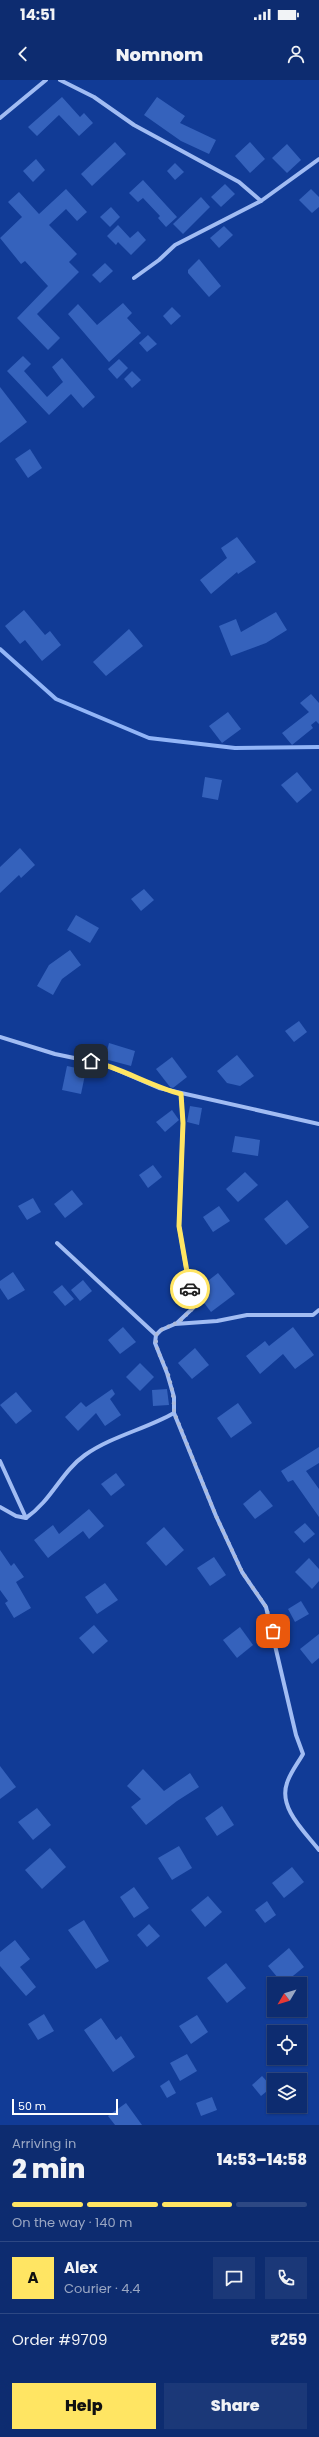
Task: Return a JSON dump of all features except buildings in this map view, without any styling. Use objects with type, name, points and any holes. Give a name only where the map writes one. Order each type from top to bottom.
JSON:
[{"type":"street","points":[[0,118],[46,80]]},
{"type":"street","points":[[60,80],[94,97],[134,125],[239,182],[261,202]]},
{"type":"street","points":[[134,278],[159,260],[175,245],[261,202],[319,159]]},
{"type":"street","points":[[0,1038],[55,1054],[103,1064],[159,1088],[181,1094],[319,1124]]},
{"type":"street","points":[[156,1335],[161,1330],[175,1324],[193,1308],[179,1226],[183,1123],[181,1094]]},
{"type":"street","points":[[57,1243],[156,1335],[158,1353],[167,1373],[174,1397],[174,1412],[239,1565],[266,1607],[296,1735],[303,1754],[286,1784],[285,1795],[288,1810],[319,1850]]},
{"type":"street","points":[[175,1324],[217,1321],[247,1316],[312,1315],[319,1310]]},
{"type":"street","points":[[26,1518],[49,1498],[64,1476],[85,1455],[134,1429],[174,1412]]},
{"type":"street","points":[[0,1461],[26,1518]]},
{"type":"street","points":[[0,1507],[16,1516],[26,1518]]},
{"type":"waterway","points":[[0,649],[56,699],[149,738],[235,748],[319,747]]},
{"type":"way so far","points":[[190,1289],[193,1308],[180,1321],[161,1330],[156,1335],[155,1343],[167,1373],[174,1397],[174,1412],[216,1516],[242,1572],[266,1607],[273,1631]]},
{"type":"route","points":[[91,1061],[103,1064],[159,1088],[181,1094],[183,1123],[179,1226],[190,1289]]}]
